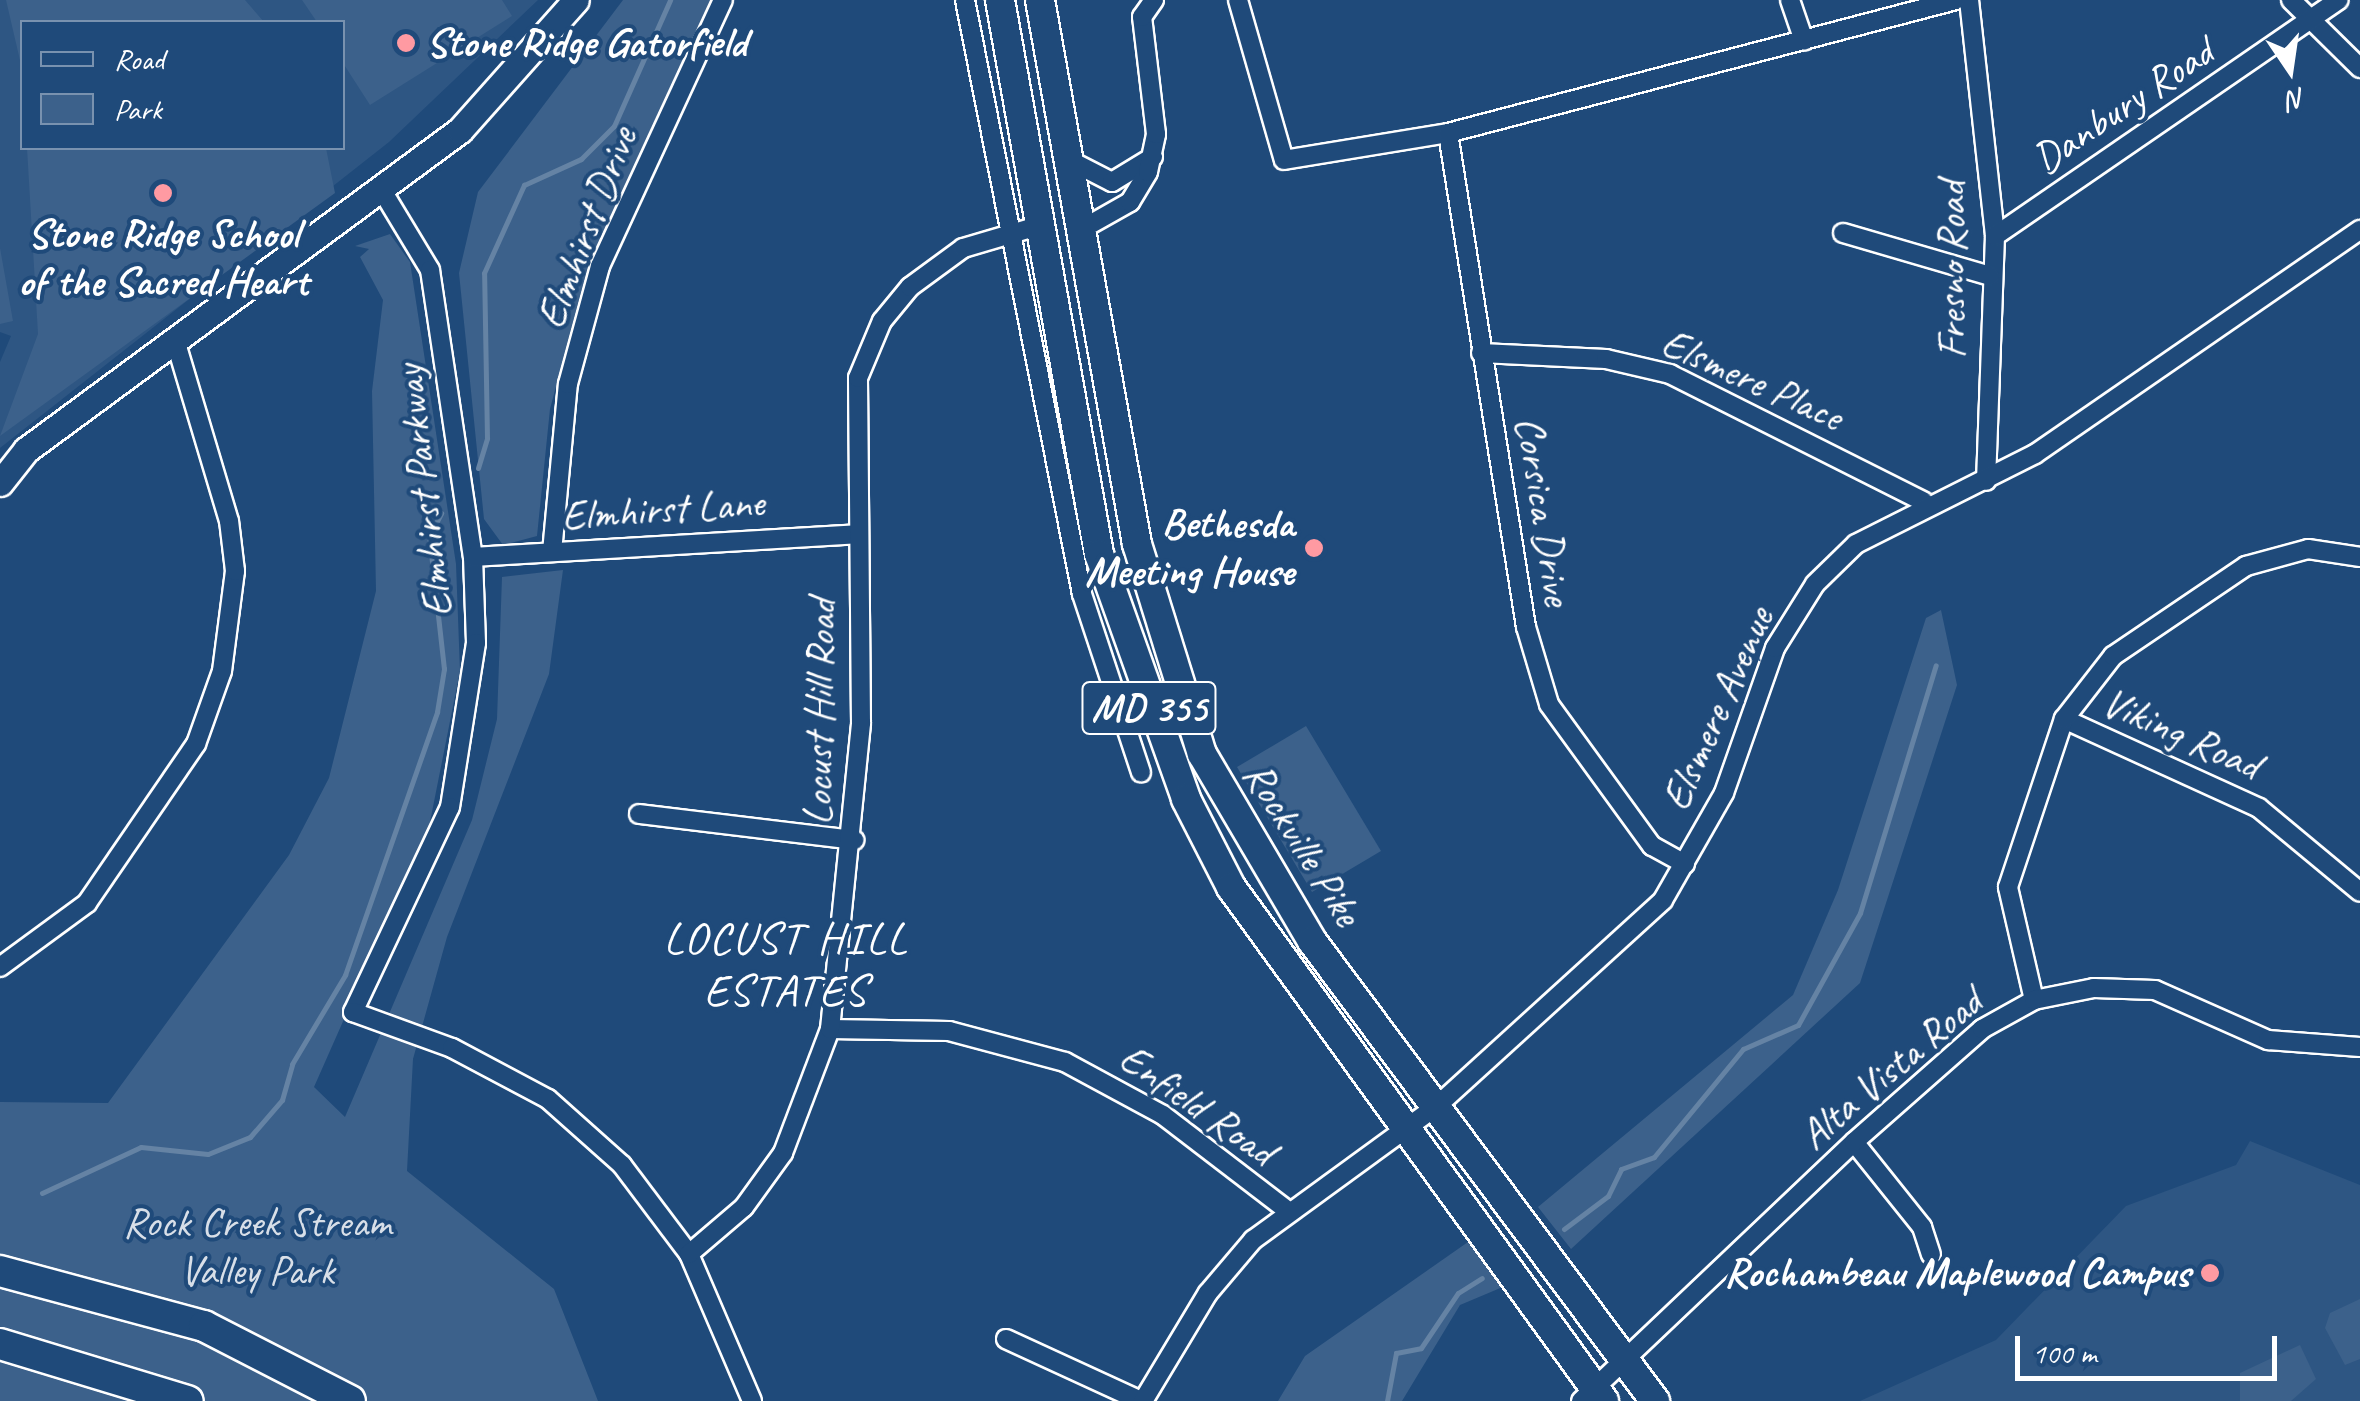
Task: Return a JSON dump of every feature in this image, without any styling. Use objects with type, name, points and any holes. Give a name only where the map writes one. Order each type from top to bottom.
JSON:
[{"type":"highway","points":[[0,1271],[204,1326],[350,1401]]},
{"type":"highway","points":[[0,1344],[188,1401]]},
{"type":"main road","name":"Rockville Pike","points":[[1000,0],[1099,554],[1154,724],[1230,887],[1593,1396]]},
{"type":"main road","name":"Rockville Pike","points":[[1040,0],[1084,228],[1137,544],[1202,754],[1302,925],[1655,1401]]},
{"type":"main road","points":[[1071,161],[1042,226],[1069,246],[1084,312],[1101,336]]},
{"type":"street","points":[[0,483],[26,450],[383,192],[460,130],[576,0]]},
{"type":"street","name":"Elmhirst Drive","points":[[552,552],[568,384],[600,266],[723,0]]},
{"type":"street","points":[[964,0],[1082,594],[1141,772]]},
{"type":"street","points":[[1084,228],[1130,202],[1152,157],[1142,17],[1154,0]]},
{"type":"street","points":[[1238,0],[1284,160],[1578,104],[1956,0]]},
{"type":"street","points":[[1790,0],[1804,41]]},
{"type":"street","name":"Fresno Road","points":[[1969,0],[1995,236],[1990,276],[1986,481]]},
{"type":"street","points":[[2291,0],[2360,68]]},
{"type":"street","name":"Danbury Road","points":[[1995,236],[2340,0]]},
{"type":"street","name":"Corsica Drive","points":[[1455,128],[1482,352],[1526,627],[1549,704],[1652,846],[1685,864]]},
{"type":"street","points":[[1071,161],[1112,182],[1152,157]]},
{"type":"street","name":"Elmhirst Parkway","points":[[383,192],[430,270],[473,557],[476,644],[450,807],[354,1012],[452,1048],[548,1099],[622,1165],[689,1254]]},
{"type":"street","name":"Locust Hill Road","points":[[689,1254],[744,1206],[783,1153],[830,1029],[854,840],[858,378],[882,321],[963,248],[1042,226]]},
{"type":"street","name":"Elsmere Avenue","points":[[1142,1401],[1208,1293],[1287,1210],[1438,1105],[1617,949],[1685,864],[1724,793],[1788,624],[1856,544],[1924,502],[1986,481],[2360,230]]},
{"type":"street","points":[[1843,232],[1990,276]]},
{"type":"street","points":[[0,967],[87,903],[196,744],[222,671],[235,570],[228,521],[175,340]]},
{"type":"street","name":"Elsmere Place","points":[[1482,352],[1606,359],[1670,374],[1924,502]]},
{"type":"street","name":"Elmhirst Lane","points":[[473,557],[856,534]]},
{"type":"street","points":[[2034,1000],[2008,888],[2064,719],[2114,656],[2246,566],[2308,549],[2360,558]]},
{"type":"street","name":"Viking Road","points":[[2064,719],[2259,808],[2360,892]]},
{"type":"street","points":[[639,814],[854,840]]},
{"type":"street","name":"Alta Vista Road","points":[[1593,1396],[1622,1355],[1854,1142],[1982,1030],[2034,1000],[2094,988],[2155,990],[2268,1040],[2360,1047]]},
{"type":"street","name":"Enfield Road","points":[[830,1029],[950,1031],[1065,1062],[1164,1115],[1287,1210]]},
{"type":"street","points":[[1854,1142],[1922,1227],[1931,1255]]},
{"type":"street","points":[[689,1254],[752,1401]]},
{"type":"street","points":[[1006,1339],[1142,1401]]},
{"type":"shaded area","name":"Stone Ridge School of the Sacred Heart","points":[[0,0],[538,0],[389,142],[0,448],[0,362],[11,336],[0,332]]},
{"type":"shaded area","name":"Rochambeau Maplewood Campus","points":[[2250,1141],[2360,1185],[2360,1401],[1860,1401],[1996,1340],[2126,1206],[2236,1165]]},
{"type":"green space","points":[[6,0],[245,0],[262,20],[20,20],[20,60]]},
{"type":"green space","name":"Stone Ridge Gatorfield","points":[[302,0],[502,0],[512,16],[370,105],[345,66],[345,20],[316,20]]},
{"type":"green space","points":[[623,0],[711,0],[582,289],[550,409],[537,536],[503,545],[484,519],[459,273],[478,192]]},
{"type":"green space","points":[[27,150],[326,150],[335,193],[0,436],[38,334]]},
{"type":"green space","name":"Rock Creek Stream Valley Park","points":[[390,234],[410,262],[456,564],[460,671],[429,827],[314,1087],[345,1117],[472,820],[497,719],[502,577],[563,570],[549,674],[447,937],[413,1059],[407,1171],[554,1289],[598,1401],[0,1401],[0,1102],[108,1103],[289,855],[329,778],[376,591],[372,391],[383,300],[360,257],[369,249],[355,246]]},
{"type":"green space","points":[[0,248],[13,321],[0,324]]},
{"type":"green space","points":[[1941,610],[1957,685],[1860,983],[1571,1249],[1538,1207],[1793,995],[1838,890],[1926,618]]},
{"type":"green space","points":[[1306,726],[1381,851],[1312,892],[1237,767]]},
{"type":"green space","points":[[1478,1235],[1517,1281],[1460,1305],[1402,1401],[1278,1401],[1305,1356]]},
{"type":"green space","points":[[2360,1299],[2360,1359],[2345,1365],[2325,1328],[2330,1313]]},
{"type":"green space","points":[[2300,1345],[2316,1379],[2291,1401],[2240,1401],[2240,1373]]},
{"type":"waterway","points":[[478,468],[487,438],[484,273],[524,185],[581,159],[614,126],[670,0]]},
{"type":"waterway","points":[[42,1193],[141,1147],[208,1154],[250,1137],[282,1100],[292,1064],[345,975],[437,712],[444,669],[429,536],[441,513]]},
{"type":"waterway","points":[[1564,1229],[1608,1196],[1621,1169],[1654,1157],[1743,1049],[1798,1025],[1860,913],[1936,665]]},
{"type":"waterway","points":[[1387,1401],[1396,1353],[1421,1348],[1458,1293],[1482,1278]]},
{"type":"place","name":"Stone Ridge Gatorfield","points":[[406,43]]},
{"type":"place","name":"Stone Ridge School of the Sacred Heart","points":[[163,193]]},
{"type":"place","name":"Bethesda Meeting House","points":[[1314,548]]},
{"type":"place","name":"Rochambeau Maplewood Campus","points":[[2210,1273]]},
{"type":"district","name":"LOCUST HILL ESTATES","points":[[786,965]]}]
